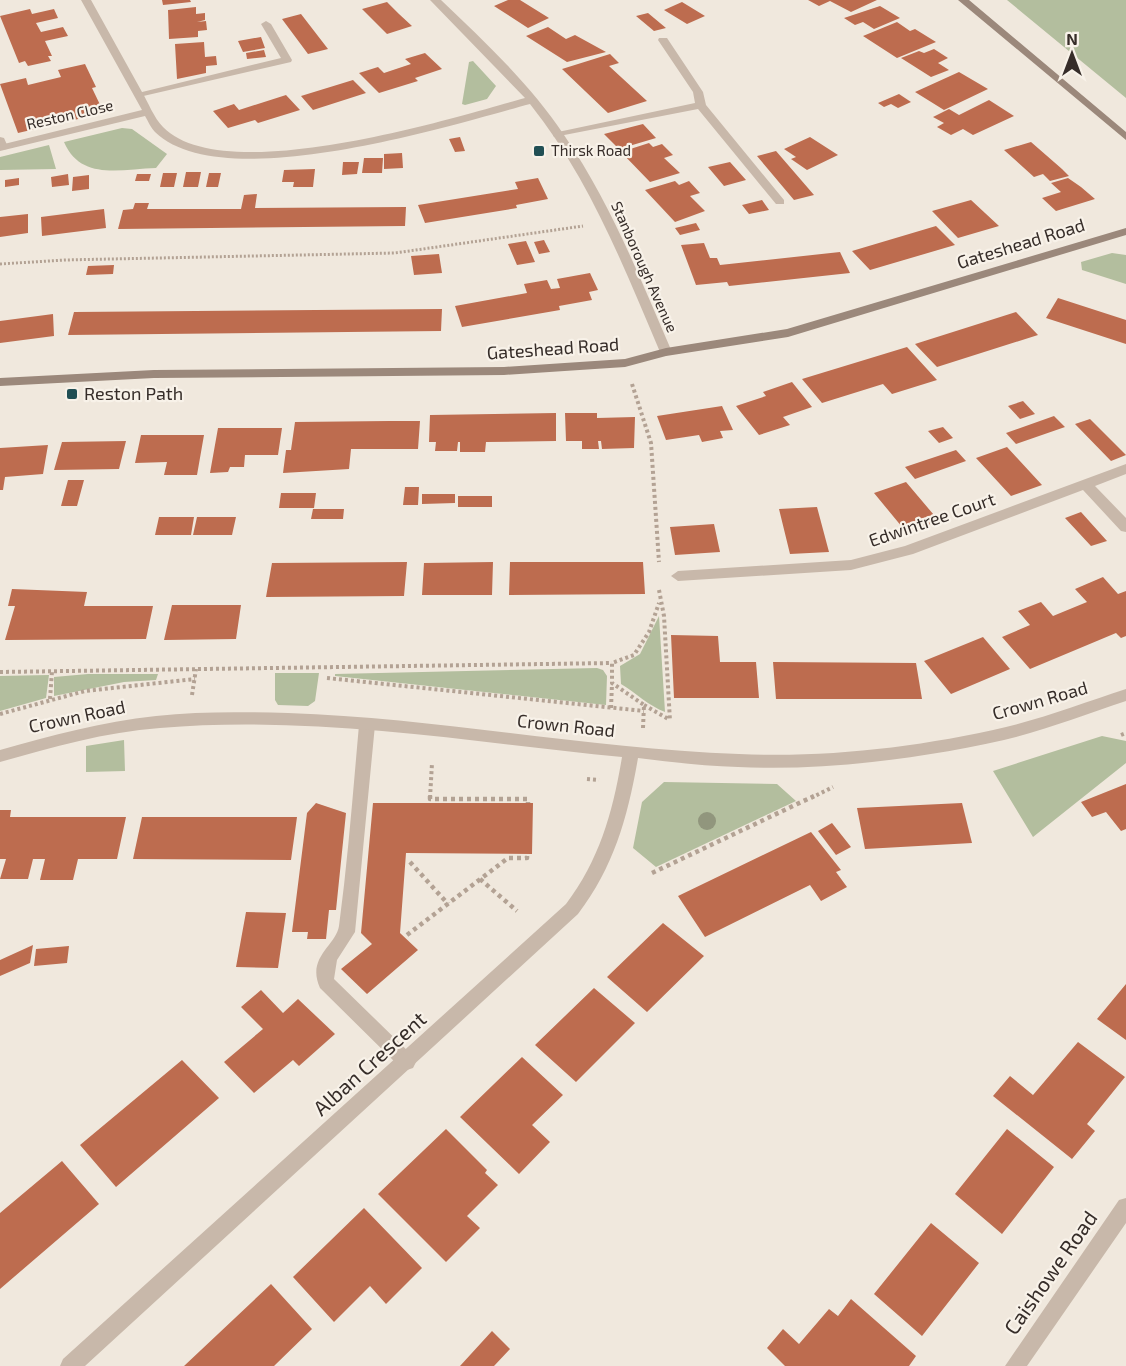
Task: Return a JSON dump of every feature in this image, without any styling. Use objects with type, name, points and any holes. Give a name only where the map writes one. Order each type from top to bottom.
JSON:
[{"type":"street","points":[[86,0],[159,129],[177,142],[204,152],[237,155],[278,154],[409,133],[531,100]]},
{"type":"street","name":"Stanborough Avenue","points":[[435,0],[493,55],[558,135],[610,222],[666,352]]},
{"type":"street","points":[[963,0],[1126,137]]},
{"type":"street","points":[[138,94],[287,60],[266,24]]},
{"type":"street","points":[[663,40],[698,92],[701,105],[780,202]]},
{"type":"street","points":[[558,135],[701,105]]},
{"type":"street","name":"Reston Close","points":[[1,145],[148,112]]},
{"type":"street","name":"Gateshead Road","points":[[0,382],[154,374],[504,371],[625,363],[666,352],[752,341],[788,333],[1126,231]]},
{"type":"street","name":"Edwintree Court","points":[[678,576],[850,565],[908,550],[1126,469]]},
{"type":"street","points":[[1085,484],[1126,527]]},
{"type":"street","name":"Crown Road","points":[[0,756],[82,732],[153,722],[268,718],[367,725],[748,761],[824,758],[934,747],[1008,732],[1126,695]]},
{"type":"street","points":[[367,725],[347,932],[331,952],[324,969],[326,982],[407,1062]]},
{"type":"street","name":"Alban Crescent","points":[[70,1366],[407,1062],[572,909],[592,886],[606,860],[637,752]]},
{"type":"street","name":"Caishowe Road","points":[[1016,1366],[1126,1207]]},
{"type":"path","points":[[0,264],[84,259],[395,253],[462,246],[610,222]]},
{"type":"path","points":[[625,363],[651,442],[659,568]]},
{"type":"path","points":[[0,672],[612,663],[634,655],[649,632],[659,601],[659,579]]},
{"type":"path","points":[[612,683],[670,721],[664,616],[659,601]]},
{"type":"path","points":[[611,708],[612,663]]},
{"type":"path","points":[[50,699],[52,671]]},
{"type":"path","points":[[327,678],[644,711]]},
{"type":"path","points":[[0,714],[50,699],[106,688],[195,679]]},
{"type":"path","points":[[637,752],[644,705]]},
{"type":"path","points":[[432,763],[430,798],[528,798],[528,803]]},
{"type":"path","points":[[652,873],[844,781]]},
{"type":"path","points":[[407,936],[507,858],[527,858],[527,854]]},
{"type":"path","points":[[410,862],[448,904]]},
{"type":"path","points":[[480,879],[517,911]]},
{"type":"green space","points":[[1007,0],[1126,0],[1126,98]]},
{"type":"green space","points":[[473,61],[496,86],[487,99],[465,105],[462,104],[469,62]]},
{"type":"green space","points":[[122,128],[132,129],[167,154],[156,168],[103,170],[91,168],[80,163],[64,142]]},
{"type":"green space","points":[[49,145],[56,169],[0,170],[0,157]]},
{"type":"green space","points":[[1112,253],[1126,255],[1126,284],[1082,270],[1081,262]]},
{"type":"green space","points":[[659,616],[665,712],[621,684],[620,666],[640,654]]},
{"type":"green space","points":[[597,668],[603,670],[607,676],[606,705],[335,676],[335,674]]},
{"type":"green space","points":[[275,673],[319,673],[315,701],[308,706],[278,705],[275,700]]},
{"type":"green space","points":[[88,674],[158,674],[156,680],[124,682],[54,696],[54,677]]},
{"type":"green space","points":[[49,675],[46,698],[0,711],[0,676]]},
{"type":"green space","points":[[1102,736],[1126,741],[1126,763],[1033,837],[993,771]]},
{"type":"green space","points":[[124,740],[125,771],[86,772],[86,746]]},
{"type":"green space","points":[[664,782],[777,784],[796,801],[656,867],[633,848],[642,802]]},
{"type":"building","points":[[162,0],[190,0],[191,2],[163,5]]},
{"type":"building","points":[[508,0],[520,0],[549,18],[528,28],[494,6]]},
{"type":"building","points":[[808,0],[877,0],[851,12],[830,1],[819,6]]},
{"type":"building","points":[[387,2],[412,26],[387,34],[362,9]]},
{"type":"building","points":[[682,2],[705,16],[687,24],[664,10]]},
{"type":"building","points":[[880,6],[900,18],[874,29],[863,22],[855,25],[844,18]]},
{"type":"building","points":[[196,7],[196,14],[205,13],[205,20],[197,22],[206,21],[207,30],[198,31],[198,37],[169,39],[168,10]]},
{"type":"building","points":[[30,9],[32,14],[54,9],[58,18],[36,23],[41,32],[63,27],[68,36],[45,41],[52,56],[48,56],[51,61],[28,66],[25,61],[19,63],[0,16]]},
{"type":"building","points":[[648,13],[666,28],[654,31],[636,16]]},
{"type":"building","points":[[301,14],[328,49],[308,54],[282,19]]},
{"type":"building","points":[[897,22],[910,31],[915,29],[936,42],[897,58],[863,36]]},
{"type":"building","points":[[548,27],[566,39],[575,35],[606,52],[567,62],[526,36]]},
{"type":"building","points":[[261,37],[265,48],[243,52],[238,41]]},
{"type":"building","points":[[204,42],[205,57],[216,56],[217,65],[206,66],[206,73],[177,79],[175,44]]},
{"type":"building","points":[[934,49],[948,58],[938,63],[949,70],[931,77],[901,58],[919,51],[924,53]]},
{"type":"building","points":[[264,50],[266,57],[247,59],[246,53]]},
{"type":"building","points":[[425,53],[442,69],[415,78],[418,81],[379,93],[359,73],[378,67],[384,73],[411,64],[405,59]]},
{"type":"building","points":[[610,54],[619,63],[609,66],[647,101],[608,113],[562,69]]},
{"type":"building","points":[[85,64],[96,87],[92,88],[104,113],[18,133],[0,84],[26,78],[28,85],[61,77],[58,70]]},
{"type":"building","points":[[959,72],[988,89],[944,110],[915,92]]},
{"type":"building","points":[[353,80],[366,93],[313,110],[301,96]]},
{"type":"building","points":[[899,94],[911,102],[898,108],[891,104],[884,107],[878,103]]},
{"type":"building","points":[[286,95],[300,110],[258,123],[255,120],[228,128],[213,111],[234,104],[239,110]]},
{"type":"building","points":[[989,100],[1014,116],[973,135],[963,129],[951,135],[937,127],[944,123],[933,117],[949,109],[959,115]]},
{"type":"building","points":[[643,124],[656,138],[619,149],[604,134]]},
{"type":"building","points":[[460,137],[465,151],[455,152],[449,139]]},
{"type":"building","points":[[810,137],[838,155],[807,170],[791,159],[796,157],[784,149]]},
{"type":"building","points":[[1031,142],[1069,176],[1050,181],[1043,174],[1034,177],[1004,150]]},
{"type":"building","points":[[649,143],[653,147],[662,144],[673,155],[664,158],[680,173],[650,182],[621,152]]},
{"type":"building","points":[[776,151],[814,195],[794,200],[757,156]]},
{"type":"building","points":[[402,153],[403,168],[384,169],[384,154]]},
{"type":"building","points":[[364,158],[383,158],[382,173],[362,173]]},
{"type":"building","points":[[343,162],[359,162],[357,174],[342,175]]},
{"type":"building","points":[[730,162],[746,180],[724,186],[708,167]]},
{"type":"building","points":[[315,169],[313,187],[293,187],[294,182],[282,182],[284,170]]},
{"type":"building","points":[[186,172],[201,172],[198,187],[183,187]]},
{"type":"building","points":[[163,173],[177,173],[174,187],[160,187]]},
{"type":"building","points":[[209,173],[221,173],[218,187],[206,187]]},
{"type":"building","points":[[68,174],[69,185],[52,187],[51,177]]},
{"type":"building","points":[[137,174],[151,174],[149,181],[135,181]]},
{"type":"building","points":[[89,175],[89,189],[72,191],[73,177]]},
{"type":"building","points":[[19,178],[19,185],[5,187],[5,180]]},
{"type":"building","points":[[538,178],[548,199],[516,205],[517,208],[425,223],[418,205],[518,189],[515,182]]},
{"type":"building","points":[[1068,178],[1095,199],[1056,211],[1042,198],[1061,192],[1051,183]]},
{"type":"building","points":[[675,181],[679,185],[689,181],[700,193],[690,196],[705,211],[675,222],[645,190]]},
{"type":"building","points":[[257,194],[255,208],[406,207],[405,226],[118,229],[123,210],[133,209],[135,203],[149,203],[147,209],[241,209],[244,195]]},
{"type":"building","points":[[762,200],[769,210],[749,214],[742,205]]},
{"type":"building","points":[[971,200],[999,226],[958,238],[932,211]]},
{"type":"building","points":[[104,209],[106,228],[42,236],[41,217]]},
{"type":"building","points":[[28,214],[28,233],[0,237],[0,217]]},
{"type":"building","points":[[696,223],[700,230],[680,235],[675,228]]},
{"type":"building","points":[[936,226],[955,245],[870,270],[852,251]]},
{"type":"building","points":[[544,240],[550,252],[539,254],[534,242]]},
{"type":"building","points":[[526,241],[535,262],[517,265],[508,244]]},
{"type":"building","points":[[704,243],[710,258],[717,258],[720,265],[840,252],[850,273],[729,286],[727,282],[696,285],[681,245]]},
{"type":"building","points":[[439,254],[442,273],[414,275],[411,256]]},
{"type":"building","points":[[114,265],[113,274],[86,275],[88,266]]},
{"type":"building","points":[[590,273],[598,290],[589,292],[592,300],[559,306],[560,310],[462,327],[455,306],[527,293],[524,284],[547,280],[551,289],[560,288],[557,279]]},
{"type":"building","points":[[1058,298],[1126,320],[1126,344],[1046,318]]},
{"type":"building","points":[[442,309],[441,331],[68,335],[74,312]]},
{"type":"building","points":[[1016,312],[1038,335],[937,367],[915,344]]},
{"type":"building","points":[[53,314],[54,336],[0,343],[0,321]]},
{"type":"building","points":[[907,347],[937,380],[892,394],[883,384],[822,403],[802,379]]},
{"type":"building","points":[[792,382],[812,407],[783,417],[790,425],[759,435],[736,406],[766,396],[763,392]]},
{"type":"building","points":[[1023,401],[1035,414],[1020,419],[1008,406]]},
{"type":"building","points":[[722,406],[733,430],[720,431],[723,438],[702,442],[699,435],[666,440],[657,416]]},
{"type":"building","points":[[556,413],[556,441],[486,442],[485,452],[460,452],[460,442],[458,442],[457,451],[435,451],[436,442],[429,442],[430,415]]},
{"type":"building","points":[[565,413],[597,413],[597,418],[635,417],[634,448],[602,449],[601,441],[598,441],[599,449],[582,449],[582,441],[566,441]]},
{"type":"building","points":[[1054,416],[1065,427],[1016,444],[1006,433]]},
{"type":"building","points":[[1090,419],[1126,455],[1111,461],[1075,424]]},
{"type":"building","points":[[420,421],[418,449],[351,449],[349,469],[283,473],[286,450],[291,450],[295,422]]},
{"type":"building","points":[[943,427],[953,438],[939,443],[928,431]]},
{"type":"building","points":[[218,428],[282,428],[278,455],[245,455],[244,467],[230,467],[228,472],[210,473]]},
{"type":"building","points":[[141,435],[204,435],[197,475],[164,475],[167,462],[135,463]]},
{"type":"building","points":[[126,441],[119,469],[54,470],[62,442]]},
{"type":"building","points":[[48,445],[43,474],[5,477],[3,490],[0,490],[0,448]]},
{"type":"building","points":[[1007,447],[1042,485],[1011,496],[976,458]]},
{"type":"building","points":[[956,450],[966,461],[915,479],[905,467]]},
{"type":"building","points":[[68,480],[84,480],[77,506],[61,506]]},
{"type":"building","points":[[906,482],[939,521],[907,533],[874,493]]},
{"type":"building","points":[[405,487],[419,487],[418,505],[403,505]]},
{"type":"building","points":[[281,493],[316,493],[314,508],[279,508]]},
{"type":"building","points":[[422,494],[455,494],[455,503],[422,504]]},
{"type":"building","points":[[458,496],[492,496],[492,507],[458,507]]},
{"type":"building","points":[[817,507],[829,552],[790,554],[779,509]]},
{"type":"building","points":[[313,509],[344,509],[343,519],[311,519]]},
{"type":"building","points":[[1081,512],[1107,541],[1091,546],[1065,518]]},
{"type":"building","points":[[159,517],[194,517],[191,535],[155,535]]},
{"type":"building","points":[[197,517],[236,517],[232,535],[193,535]]},
{"type":"building","points":[[714,524],[720,552],[675,555],[670,527]]},
{"type":"building","points":[[407,562],[404,596],[266,597],[272,563]]},
{"type":"building","points":[[493,562],[492,595],[422,595],[424,563]]},
{"type":"building","points":[[510,562],[643,562],[645,594],[509,595]]},
{"type":"building","points":[[1103,577],[1118,594],[1126,591],[1126,636],[1121,638],[1116,633],[1030,669],[1002,637],[1030,625],[1018,611],[1041,602],[1053,616],[1087,602],[1075,589]]},
{"type":"building","points":[[12,589],[87,592],[84,606],[153,606],[146,639],[5,640],[15,606],[8,606]]},
{"type":"building","points":[[172,605],[241,605],[236,639],[164,640]]},
{"type":"building","points":[[671,635],[718,636],[720,662],[756,662],[759,698],[674,698]]},
{"type":"building","points":[[983,637],[1010,669],[951,694],[924,661]]},
{"type":"building","points":[[773,662],[916,663],[922,699],[776,699]]},
{"type":"building","points":[[1126,784],[1126,829],[1121,831],[1106,812],[1092,817],[1081,802]]},
{"type":"building","points":[[316,803],[346,813],[336,910],[329,910],[326,939],[307,939],[308,932],[292,932],[307,813]]},
{"type":"building","points":[[373,803],[533,803],[532,854],[406,853],[400,933],[418,950],[367,994],[341,969],[372,944],[361,933]]},
{"type":"building","points":[[962,803],[972,843],[865,849],[857,808]]},
{"type":"building","points":[[0,810],[11,810],[10,817],[126,817],[117,859],[78,859],[73,880],[40,880],[45,859],[33,859],[28,879],[0,879],[6,859],[0,859]]},
{"type":"building","points":[[142,817],[297,817],[291,860],[133,859]]},
{"type":"building","points":[[832,823],[851,847],[836,855],[818,831]]},
{"type":"building","points":[[811,832],[841,870],[836,872],[847,887],[821,901],[810,885],[705,937],[678,896]]},
{"type":"building","points":[[246,912],[286,913],[278,968],[236,967]]},
{"type":"building","points":[[663,923],[704,956],[647,1012],[607,977]]},
{"type":"building","points":[[33,945],[30,963],[0,976],[0,960]]},
{"type":"building","points":[[69,946],[67,963],[34,966],[36,949]]},
{"type":"building","points":[[1126,984],[1126,1040],[1097,1019]]},
{"type":"building","points":[[594,988],[635,1023],[576,1082],[535,1045]]},
{"type":"building","points":[[261,990],[283,1013],[298,999],[335,1034],[299,1066],[293,1060],[254,1093],[224,1062],[263,1029],[241,1007]]},
{"type":"building","points":[[1078,1042],[1125,1077],[1087,1124],[1095,1131],[1072,1159],[993,1096],[1010,1076],[1033,1095]]},
{"type":"building","points":[[522,1057],[563,1095],[532,1125],[550,1142],[519,1174],[460,1117]]},
{"type":"building","points":[[182,1060],[219,1098],[116,1187],[80,1145]]},
{"type":"building","points":[[446,1129],[487,1170],[485,1173],[498,1185],[467,1216],[480,1228],[446,1262],[378,1194]]},
{"type":"building","points":[[1007,1129],[1054,1167],[1002,1234],[955,1194]]},
{"type":"building","points":[[62,1161],[99,1204],[0,1289],[0,1213]]},
{"type":"building","points":[[364,1208],[422,1268],[386,1304],[370,1286],[334,1322],[293,1277]]},
{"type":"building","points":[[931,1223],[979,1263],[922,1336],[874,1294]]},
{"type":"building","points":[[271,1284],[312,1329],[274,1366],[184,1366]]},
{"type":"building","points":[[851,1299],[916,1356],[909,1366],[785,1366],[767,1348],[783,1329],[799,1344],[829,1309],[838,1316]]},
{"type":"building","points":[[492,1331],[510,1349],[494,1366],[460,1366]]},
{"type":"place","name":"Thirsk Road","points":[[539,151]]},
{"type":"place","name":"Reston Path","points":[[72,394]]}]
